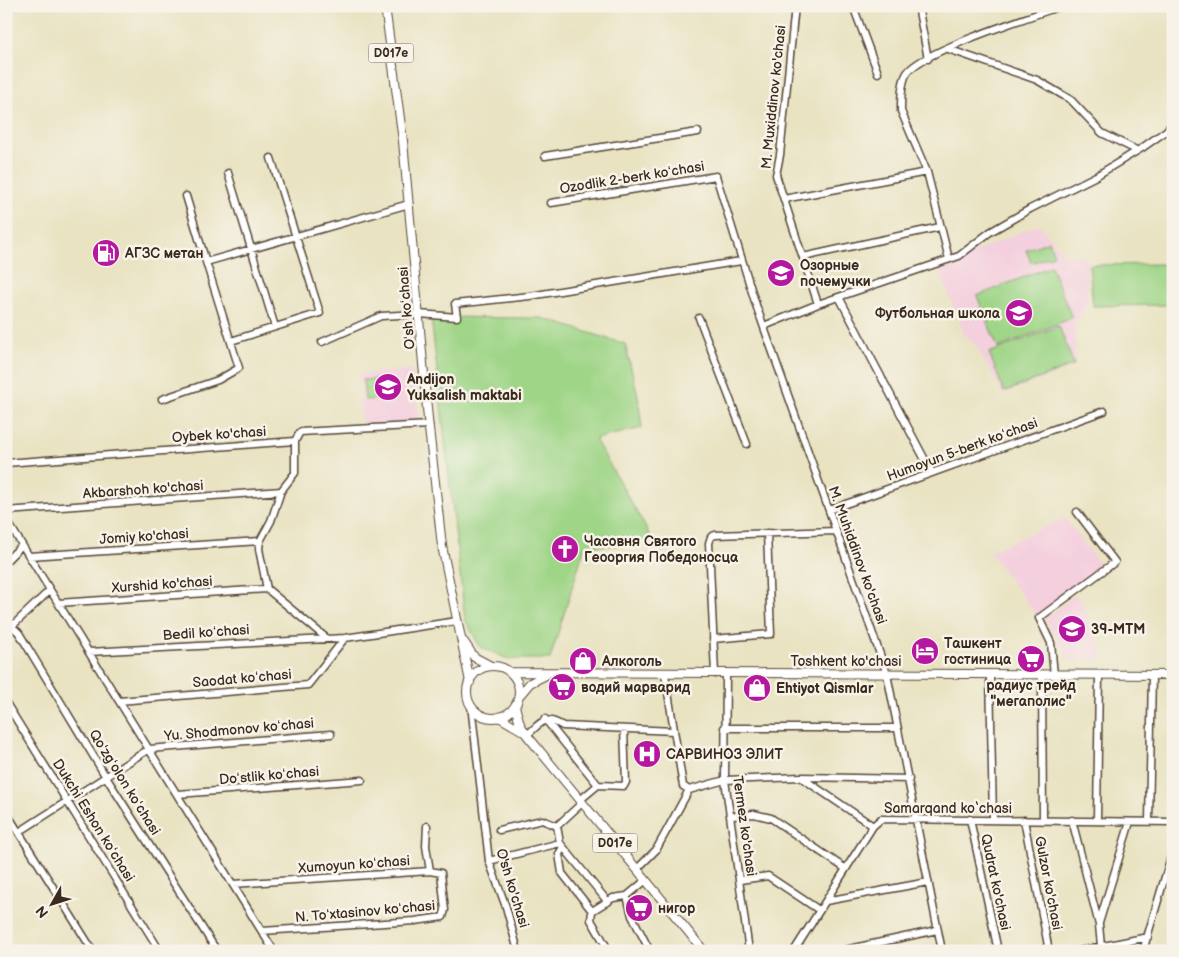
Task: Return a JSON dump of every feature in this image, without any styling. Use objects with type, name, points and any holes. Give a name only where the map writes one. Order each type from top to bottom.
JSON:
[{"type":"main road","name":"Oʻsh koʻchasi","points":[[385,6],[409,204],[442,546],[459,631]]},
{"type":"main road","name":"D017e","points":[[459,631],[467,648],[474,657],[491,666],[509,672]]},
{"type":"main road","name":"D017e","points":[[459,631],[470,682],[468,690],[472,705],[483,716],[499,717],[515,725],[526,735],[704,951]]},
{"type":"main road","points":[[470,682],[478,671],[491,666]]},
{"type":"main road","name":"Toshkent ko'chasi","points":[[509,672],[550,674],[1173,675]]},
{"type":"main road","points":[[509,672],[517,683],[519,696]]},
{"type":"main road","points":[[499,717],[505,715],[515,706],[519,696],[530,683],[550,674]]},
{"type":"main road","name":"D017e","points":[[515,706],[520,724],[526,735]]},
{"type":"street","name":"M. Muxiddinov ko'chasi","points":[[795,6],[780,155],[776,174],[818,304]]},
{"type":"street","points":[[853,6],[878,73]]},
{"type":"street","points":[[918,6],[928,59]]},
{"type":"street","points":[[949,259],[927,172],[901,111],[906,75],[912,68],[948,48],[980,34],[1062,6]]},
{"type":"street","points":[[948,48],[1037,80],[1071,100],[1102,133],[1136,150]]},
{"type":"street","points":[[764,326],[818,304],[959,256],[990,232],[1030,209],[1096,176],[1166,131],[1173,123]]},
{"type":"street","points":[[545,156],[698,132]]},
{"type":"street","points":[[231,340],[320,313],[271,158]]},
{"type":"street","points":[[784,200],[927,172]]},
{"type":"street","points":[[228,173],[275,327]]},
{"type":"street","name":"Ozodlik 2-berk koʻchasi","points":[[551,203],[716,176]]},
{"type":"street","name":"M. Muhiddinov ko'chasi","points":[[716,176],[741,261],[887,674],[942,951]]},
{"type":"street","points":[[162,399],[218,380],[240,366],[186,196]]},
{"type":"street","points":[[206,262],[409,204]]},
{"type":"street","points":[[803,257],[940,227]]},
{"type":"street","points":[[322,342],[381,316],[419,314],[457,317],[455,304],[530,296],[741,261]]},
{"type":"street","points":[[839,298],[932,473]]},
{"type":"street","points":[[699,318],[747,444]]},
{"type":"street","name":"Humoyun 5-berk koʻchasi","points":[[829,510],[1104,411]]},
{"type":"street","name":"Oybek ko'chasi","points":[[6,463],[295,441],[300,432],[429,425]]},
{"type":"street","points":[[295,441],[295,473],[281,491],[271,520],[260,541],[259,549],[267,589],[324,637]]},
{"type":"street","name":"Akbarshoh ko'chasi","points":[[6,511],[281,491]]},
{"type":"street","points":[[1054,675],[1051,643],[1039,618],[1115,562],[1077,512]]},
{"type":"street","points":[[6,519],[274,951]]},
{"type":"street","points":[[715,674],[710,539],[715,535],[836,531]]},
{"type":"street","points":[[713,639],[771,634],[767,533]]},
{"type":"street","name":"Jomiy ko'chasi","points":[[29,556],[260,541]]},
{"type":"street","points":[[6,561],[22,545]]},
{"type":"street","name":"Xurshid ko'chasi","points":[[58,604],[267,589]]},
{"type":"street","points":[[6,632],[50,590]]},
{"type":"street","name":"Bedil koʻchasi","points":[[89,652],[324,637],[345,638],[457,620]]},
{"type":"street","name":"Qoʻzgʻolon koʻchasi","points":[[12,626],[217,951]]},
{"type":"street","name":"Saodat koʻchasi","points":[[119,701],[308,685],[345,638]]},
{"type":"street","points":[[665,674],[682,786],[689,790],[725,780],[801,778],[909,779]]},
{"type":"street","name":"Termez ko'chasi","points":[[726,674],[725,780],[732,816],[749,951]]},
{"type":"street","points":[[990,674],[993,820]]},
{"type":"street","points":[[1042,675],[1043,820]]},
{"type":"street","points":[[1096,820],[1099,675]]},
{"type":"street","points":[[1148,821],[1152,676]]},
{"type":"street","name":"Dukchi Eshon koʻchasi","points":[[6,703],[160,951]]},
{"type":"street","name":"O'sh ko'chasi","points":[[472,705],[481,802],[489,861],[518,951]]},
{"type":"street","points":[[526,735],[545,719],[549,718],[563,726],[674,731]]},
{"type":"street","points":[[545,719],[598,785]]},
{"type":"street","points":[[724,728],[897,728]]},
{"type":"street","points":[[557,826],[598,785],[624,786],[626,782],[624,730]]},
{"type":"street","name":"Yu. Shodmonov koʻchasi","points":[[149,749],[331,734]]},
{"type":"street","points":[[19,832],[149,749]]},
{"type":"street","points":[[801,778],[873,826]]},
{"type":"street","name":"Doʻstlik koʻchasi","points":[[178,794],[362,780]]},
{"type":"street","points":[[637,869],[656,850],[689,790]]},
{"type":"street","points":[[6,812],[10,823],[19,832],[94,951]]},
{"type":"street","points":[[732,816],[754,814],[771,818],[846,869]]},
{"type":"street","name":"Samarqand ko‘chasi","points":[[794,951],[873,826],[881,819],[1173,822]]},
{"type":"street","name":"Qudrat ko'chasi","points":[[970,819],[998,951]]},
{"type":"street","points":[[499,830],[542,820],[557,826]]},
{"type":"street","name":"Gulzor ko'chasi","points":[[1024,820],[1049,951]]},
{"type":"street","points":[[1072,820],[1099,925],[1101,946]]},
{"type":"street","points":[[1099,925],[1130,822]]},
{"type":"street","name":"Xumoyun koʻchasi","points":[[233,884],[430,871],[426,846],[427,826]]},
{"type":"street","points":[[557,826],[561,845],[559,854],[562,873],[592,911],[591,920],[609,951]]},
{"type":"street","points":[[489,861],[561,845]]},
{"type":"street","points":[[561,845],[608,902]]},
{"type":"street","points":[[1144,951],[1173,850]]},
{"type":"street","name":"N. Toʻxtasinov koʻchasi","points":[[262,931],[415,921],[443,917],[445,910],[441,872],[430,871]]},
{"type":"street","points":[[740,880],[768,876],[819,910]]},
{"type":"street","points":[[592,911],[613,898],[627,896],[646,880]]},
{"type":"street","points":[[826,901],[928,882]]},
{"type":"street","points":[[627,896],[632,916],[648,950]]},
{"type":"street","points":[[840,951],[937,930]]},
{"type":"street","points":[[1078,951],[1148,937]]},
{"type":"shaded area","name":"Футбольная школа","points":[[1039,224],[1064,254],[1087,257],[1087,306],[1075,321],[1075,366],[1003,394],[977,347],[964,333],[939,268]]},
{"type":"shaded area","name":"Andijon Yuksalish maktabi","points":[[413,370],[419,423],[362,424],[359,400],[363,399],[360,374]]},
{"type":"shaded area","points":[[1065,518],[1103,568],[1038,617],[989,552]]},
{"type":"shaded area","name":"39-MTM","points":[[1075,595],[1084,607],[1104,659],[1066,660],[1065,646],[1058,645],[1058,639],[1044,620]]},
{"type":"green space","points":[[1049,241],[1054,255],[1031,263],[1026,250]]},
{"type":"green space","points":[[1164,264],[1169,305],[1093,306],[1089,265]]},
{"type":"green space","points":[[1051,266],[1072,318],[998,348],[977,296]]},
{"type":"green space","points":[[431,317],[542,318],[625,344],[638,396],[642,428],[595,439],[651,537],[632,545],[585,546],[550,659],[508,659],[480,647],[465,619]]},
{"type":"green space","points":[[1059,326],[1074,365],[1004,392],[989,353]]},
{"type":"green space","points":[[376,379],[378,399],[365,400],[363,380]]},
{"type":"place","name":"АГЗС метан","points":[[106,253]]},
{"type":"place","name":"Озорные почемучки","points":[[781,273]]},
{"type":"place","name":"Футбольная школа","points":[[1019,313]]},
{"type":"place","name":"Andijon Yuksalish maktabi","points":[[388,387]]},
{"type":"place","name":"Часовня Святого Геооргия Победоносца","points":[[565,549]]},
{"type":"place","name":"39-MTM","points":[[1072,629]]},
{"type":"place","name":"Ташкент гостиница","points":[[925,651]]},
{"type":"place","name":"радиус трейд \"мегаполис\"","points":[[1031,659]]},
{"type":"place","name":"Алкоголь","points":[[583,661]]},
{"type":"place","name":"водий марварид","points":[[562,687]]},
{"type":"place","name":"Ehtiyot Qismlar","points":[[757,688]]},
{"type":"place","name":"САРВИНОЗ ЭЛИТ","points":[[647,754]]},
{"type":"place","name":"нигор","points":[[639,908]]}]
